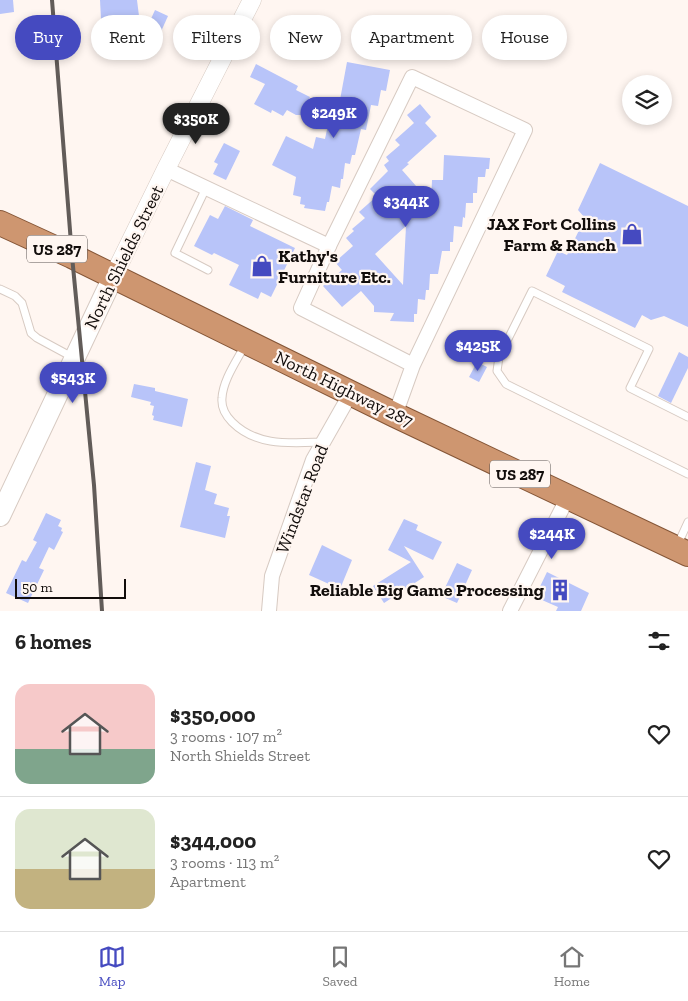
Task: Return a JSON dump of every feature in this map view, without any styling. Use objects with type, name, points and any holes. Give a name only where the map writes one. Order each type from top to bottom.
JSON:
[{"type":"highway","name":"North Highway 287","points":[[0,222],[351,393],[682,551]]},
{"type":"main road","name":"North Shields Street","points":[[0,516],[113,277]]},
{"type":"street","name":"North Shields Street","points":[[113,277],[252,0]]},
{"type":"street","points":[[395,414],[412,365],[525,130],[412,77],[329,246],[301,308],[412,365]]},
{"type":"street","points":[[166,169],[329,246]]},
{"type":"street","name":"Windstar Road","points":[[270,611],[272,576],[313,460],[351,393]]},
{"type":"street","points":[[510,611],[568,497]]},
{"type":"lane","points":[[206,188],[175,253],[208,270]]},
{"type":"lane","points":[[0,290],[15,296],[22,303],[31,333],[75,359]]},
{"type":"lane","points":[[688,417],[630,388],[649,349],[532,291],[499,357],[497,372],[506,384],[688,474]]},
{"type":"lane","points":[[246,342],[226,383],[222,398],[222,409],[228,417],[240,430],[260,440],[282,443],[323,442]]},
{"type":"lane","points":[[682,551],[688,522]]},
{"type":"building","points":[[0,0],[13,0],[14,12],[0,14]]},
{"type":"building","points":[[100,0],[137,0],[139,15],[101,15]]},
{"type":"building","points":[[155,10],[168,16],[163,27],[163,15],[153,15]]},
{"type":"building","points":[[347,62],[390,70],[386,91],[381,90],[378,106],[371,105],[366,130],[361,129],[355,155],[352,155],[350,164],[345,163],[340,188],[332,186],[325,211],[304,208],[305,205],[300,204],[301,197],[293,195],[296,177],[272,165],[286,136],[313,149],[316,137],[325,139],[330,115],[337,116]]},
{"type":"building","points":[[256,64],[298,86],[296,90],[310,97],[301,115],[296,115],[287,110],[283,116],[272,110],[271,113],[254,104],[265,84],[250,77]]},
{"type":"building","points":[[420,104],[431,117],[425,123],[437,136],[407,163],[409,164],[402,170],[431,203],[432,180],[443,180],[444,155],[490,158],[489,169],[486,169],[485,177],[478,177],[477,193],[473,193],[473,203],[466,203],[462,227],[454,226],[453,242],[450,242],[450,251],[442,251],[438,274],[430,274],[429,290],[426,290],[425,300],[418,299],[417,314],[414,314],[414,322],[390,321],[394,313],[374,312],[374,306],[361,291],[342,307],[323,286],[342,270],[335,262],[353,246],[346,238],[354,231],[352,229],[365,218],[359,212],[377,196],[370,189],[388,171],[384,165],[389,161],[386,157],[400,145],[395,140],[414,123],[407,115]],"holes":[[[406,226],[403,285],[375,254]]]},
{"type":"building","points":[[224,143],[240,151],[226,180],[213,174],[218,164],[214,162]]},
{"type":"building","name":"JAX Fort Collins Farm & Ranch","points":[[600,163],[688,206],[688,327],[664,316],[651,320],[642,315],[635,328],[562,292],[565,286],[546,276],[558,251],[567,255],[585,218],[578,210]]},
{"type":"building","points":[[225,206],[253,220],[250,226],[295,248],[271,297],[261,292],[258,299],[229,285],[239,265],[194,246],[210,215],[218,219]]},
{"type":"building","points":[[679,352],[688,357],[688,368],[671,403],[658,396]]},
{"type":"building","points":[[477,362],[487,367],[479,382],[469,377]]},
{"type":"building","points":[[134,384],[155,388],[155,391],[188,399],[182,427],[153,420],[154,406],[150,405],[151,402],[131,397]]},
{"type":"building","points":[[196,462],[211,466],[205,490],[217,494],[214,504],[229,508],[227,516],[230,516],[225,538],[180,527]]},
{"type":"building","points":[[46,513],[61,520],[58,526],[62,528],[61,531],[63,532],[54,550],[49,547],[39,568],[44,570],[28,603],[6,593],[22,560],[26,562],[37,542],[33,540]]},
{"type":"building","points":[[404,519],[418,525],[416,530],[442,542],[433,560],[404,546],[424,577],[384,603],[373,586],[411,562],[388,550]]},
{"type":"building","points":[[322,545],[352,560],[340,589],[309,575]]},
{"type":"building","points":[[457,563],[472,570],[457,603],[441,596]]},
{"type":"building","name":"Reliable Big Game Processing","points":[[547,572],[589,593],[581,611],[556,611],[558,607],[535,597]]},
{"type":"railway","points":[[52,0],[72,256],[94,485],[102,611]]},
{"type":"place","name":"JAX Fort Collins Farm & Ranch","points":[[632,234]]},
{"type":"place","name":"Kathy's Furniture Etc.","points":[[262,266]]},
{"type":"place","name":"Reliable Big Game Processing","points":[[560,590]]}]
